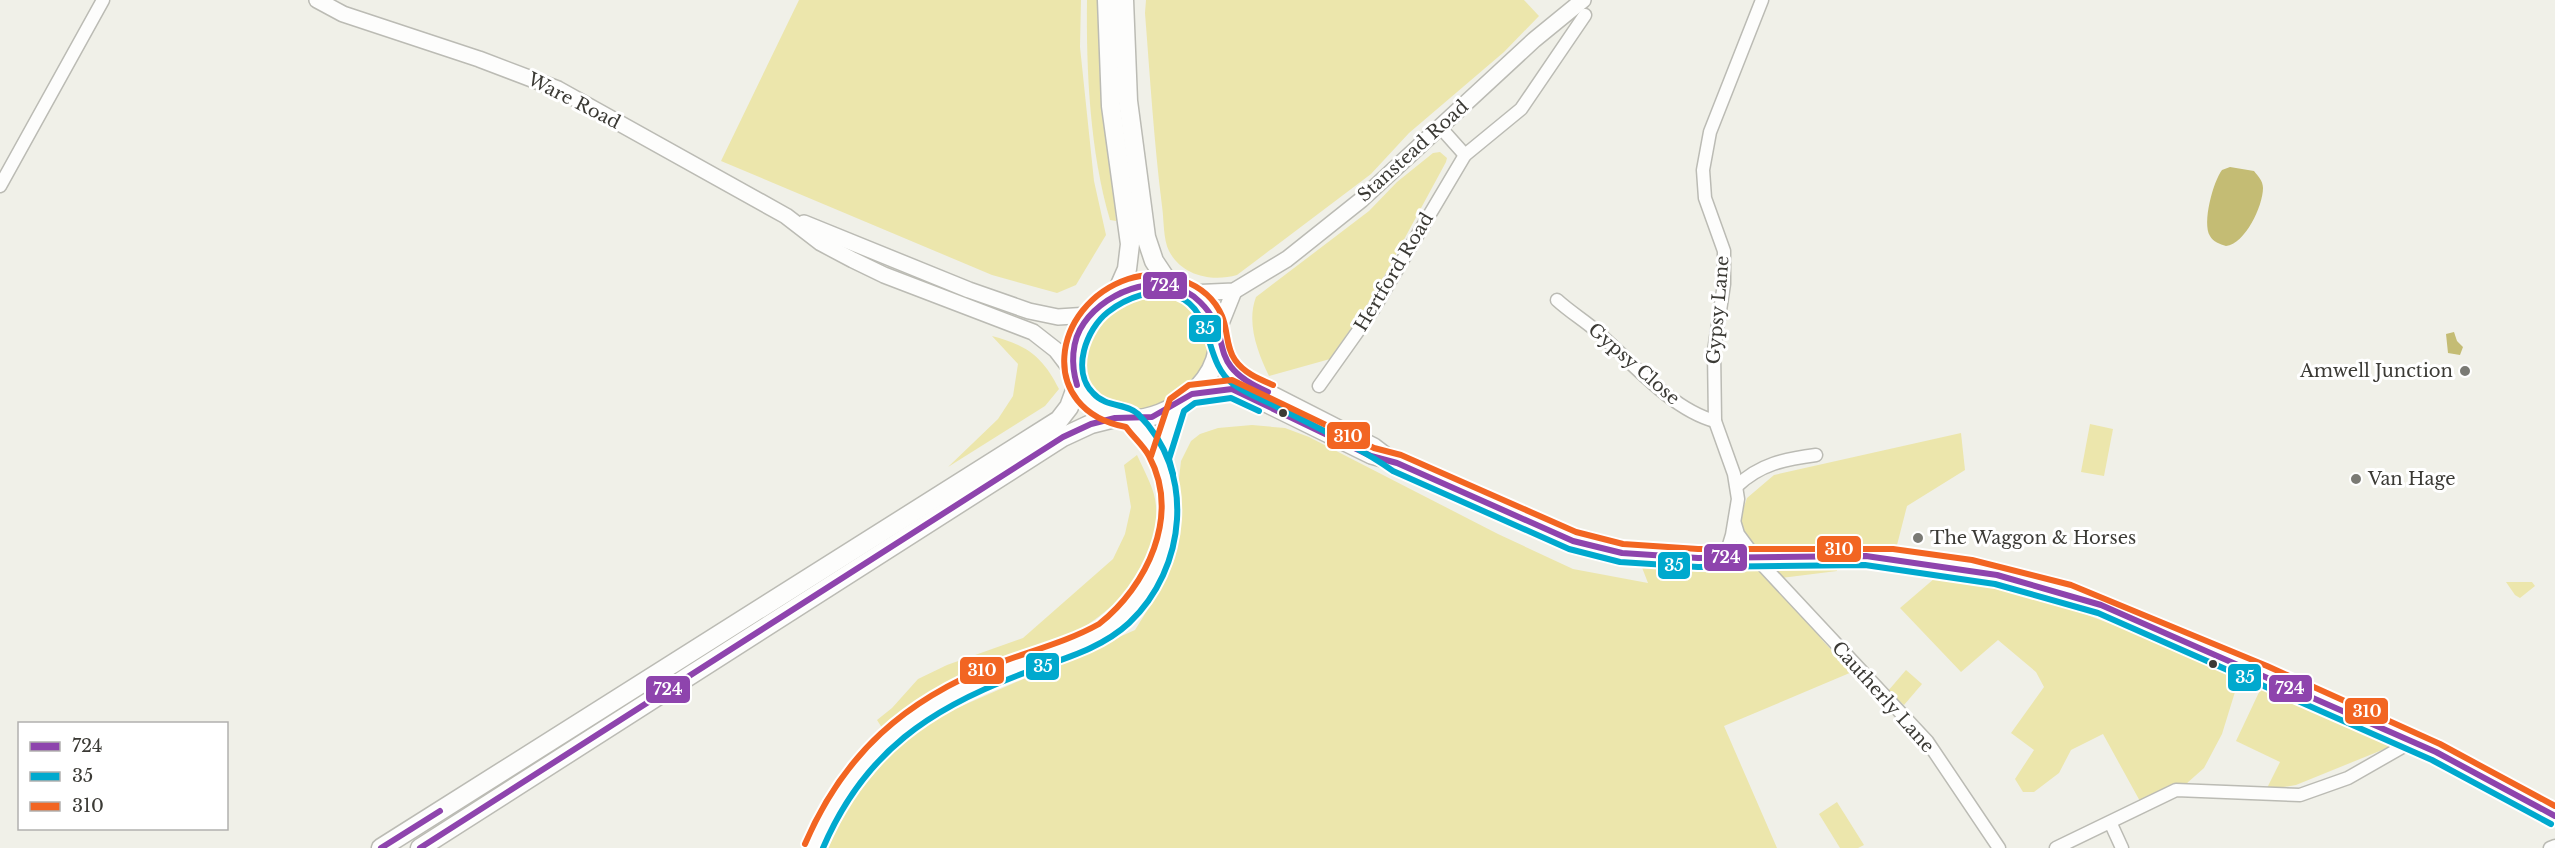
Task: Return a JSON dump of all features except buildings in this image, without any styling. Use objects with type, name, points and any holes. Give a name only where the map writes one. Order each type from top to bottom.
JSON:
[{"type":"highway","points":[[1107,0],[1111,106],[1130,244],[1128,269],[1116,294]]},
{"type":"highway","points":[[1124,0],[1128,101],[1146,237],[1154,261],[1170,285]]},
{"type":"highway","points":[[381,848],[1059,420],[1069,407],[1075,378],[1076,342],[1089,315],[1116,294],[1136,286],[1170,285],[1189,293],[1211,316],[1219,339],[1206,379],[1192,394],[1176,405],[1152,417],[1123,418],[1091,424],[1063,437],[420,848]]},
{"type":"highway","points":[[1075,378],[1098,410],[1123,418]]},
{"type":"main road","name":"Ware Road","points":[[317,0],[343,14],[490,63],[558,89],[786,216],[969,291],[1029,312],[1058,317],[1089,315]]},
{"type":"main road","name":"Stanstead Road","points":[[1189,293],[1234,291],[1287,259],[1440,127],[1534,40],[1584,8]]},
{"type":"main road","name":"Ware Road","points":[[786,216],[821,243],[884,275],[1033,332],[1056,350],[1075,378]]},
{"type":"main road","points":[[1234,291],[1219,339],[1228,367],[1239,377],[1374,446],[1396,463]]},
{"type":"main road","points":[[1192,394],[1232,389],[1371,456],[1396,463],[1544,529],[1597,548],[1650,557],[1892,558],[1970,569],[2090,601],[2436,752],[2555,816]]},
{"type":"main road","points":[[1160,459],[1176,405]]},
{"type":"main road","points":[[813,848],[841,790],[866,759],[892,734],[926,709],[958,691],[1103,632],[1131,609],[1152,579],[1164,551],[1169,512],[1160,459],[1148,438],[1123,418]]},
{"type":"street","points":[[0,186],[103,0]]},
{"type":"street","name":"Gypsy Lane","points":[[1725,558],[1735,523],[1737,486],[1715,421],[1714,351],[1725,262],[1722,241],[1705,198],[1704,157],[1713,124],[1762,0]]},
{"type":"street","name":"Hertford Road","points":[[1319,386],[1373,310],[1465,155],[1521,109],[1546,77],[1584,8]]},
{"type":"street","points":[[1440,127],[1465,155]]},
{"type":"street","name":"Gypsy Close","points":[[1557,300],[1591,326],[1681,406],[1700,417],[1715,421]]},
{"type":"street","points":[[1737,486],[1756,470],[1776,462],[1816,455]]},
{"type":"street","points":[[1735,523],[1738,534],[1755,557]]},
{"type":"street","name":"Cautherly Lane","points":[[1755,557],[1927,741],[1998,848]]},
{"type":"street","points":[[2056,848],[2111,824],[2176,790],[2300,795],[2348,778],[2411,742]]},
{"type":"street","points":[[2111,824],[2122,848]]},
{"type":"street","points":[[2550,848],[2555,846]]},
{"type":"shaded area","points":[[799,0],[1081,0],[1080,47],[1094,181],[1106,235],[1076,285],[1057,293],[992,275],[721,161]]},
{"type":"shaded area","points":[[1087,0],[1102,0],[1116,221],[1110,220],[1103,194],[1094,139],[1087,54]]},
{"type":"shaded area","points":[[1146,0],[1524,0],[1539,16],[1504,52],[1409,133],[1371,174],[1237,275],[1218,278],[1198,275],[1182,266],[1169,251],[1166,241],[1152,110]]},
{"type":"shaded area","points":[[1440,152],[1447,158],[1446,162],[1375,293],[1330,359],[1269,376],[1257,348],[1253,327],[1253,307],[1256,297],[1369,211],[1397,182],[1433,153]]},
{"type":"shaded area","points":[[2230,167],[2254,171],[2263,188],[2260,204],[2252,223],[2240,239],[2226,246],[2211,238],[2207,222],[2215,184],[2222,170]]},
{"type":"shaded area","points":[[1163,289],[1195,306],[1208,330],[1210,346],[1199,378],[1158,408],[1132,414],[1107,407],[1087,389],[1077,355],[1096,314],[1113,302]]},
{"type":"shaded area","points":[[2454,332],[2457,341],[2463,347],[2460,355],[2448,353],[2446,334]]},
{"type":"shaded area","points":[[992,336],[1015,344],[1033,354],[1047,368],[1059,389],[1045,406],[948,467],[998,419],[1013,396],[1018,364]]},
{"type":"shaded area","points":[[2090,424],[2113,429],[2104,476],[2081,472]]},
{"type":"shaded area","points":[[1252,425],[1285,428],[1309,437],[1498,534],[1573,569],[1648,583],[1641,565],[1702,568],[1754,565],[1792,601],[1823,641],[1852,672],[1724,726],[1777,848],[828,848],[851,801],[903,740],[939,716],[1135,630],[1166,580],[1175,558],[1180,534],[1181,461],[1191,441],[1200,434],[1218,428]]},
{"type":"shaded area","points":[[1961,433],[1965,470],[1907,506],[1897,545],[1753,549],[1740,531],[1741,515],[1747,498],[1774,475]]},
{"type":"shaded area","points":[[1137,455],[1154,493],[1156,530],[1141,572],[1127,590],[1093,621],[1073,634],[1042,649],[970,672],[948,682],[919,701],[884,731],[877,720],[892,708],[918,679],[947,665],[1023,638],[1113,559],[1125,534],[1131,507],[1124,465]]},
{"type":"shaded area","points":[[1837,562],[1837,571],[1781,578],[1771,566],[1775,563]]},
{"type":"shaded area","points":[[1942,572],[2019,592],[2094,617],[2239,679],[2222,734],[2204,768],[2186,784],[2175,786],[2141,803],[2103,734],[2071,750],[2059,773],[2034,792],[2023,792],[2015,779],[2034,750],[2011,733],[2044,687],[2036,672],[1998,640],[1961,672],[1900,608]]},
{"type":"shaded area","points":[[2506,582],[2532,582],[2535,586],[2520,598]]},
{"type":"shaded area","points":[[1906,670],[1922,684],[1904,705],[1888,691]]},
{"type":"shaded area","points":[[2261,688],[2392,746],[2296,785],[2266,790],[2280,762],[2236,741]]},
{"type":"shaded area","points":[[1837,802],[1864,845],[1858,848],[1840,848],[1819,814]]},
{"type":"transit line","name":"310","points":[[805,844],[838,783],[881,733],[906,713],[963,678],[1074,636],[1099,624],[1132,590],[1144,570],[1154,548],[1160,526],[1161,502],[1158,479],[1149,456],[1126,427],[1097,417],[1078,400],[1067,380],[1064,356],[1070,333],[1083,311],[1102,292],[1128,279],[1155,275],[1182,280],[1195,286],[1206,294],[1222,316],[1230,350],[1239,365],[1252,375],[1273,385]]},
{"type":"transit line","name":"724","points":[[1077,385],[1073,353],[1074,345],[1084,323],[1094,311],[1122,292],[1155,285],[1171,286],[1186,292],[1200,302],[1217,327],[1223,350],[1234,371],[1268,392]]},
{"type":"transit line","name":"35","points":[[823,848],[840,814],[859,785],[880,759],[904,737],[960,701],[992,686],[1094,647],[1129,623],[1148,601],[1163,575],[1173,548],[1177,519],[1176,491],[1169,463],[1157,437],[1138,414],[1128,408],[1104,401],[1093,393],[1086,384],[1082,362],[1088,339],[1100,319],[1123,302],[1149,293],[1177,296],[1189,303],[1198,313],[1204,325],[1217,363],[1224,375],[1238,388],[1337,438],[1393,471],[1569,549],[1620,562],[1698,567],[1865,565],[1995,584],[2098,613],[2432,760],[2551,824]]},
{"type":"transit line","name":"310","points":[[1151,456],[1170,399],[1189,385],[1232,380],[1374,448],[1401,455],[1576,532],[1623,544],[1698,549],[1893,549],[1972,560],[2071,585],[2267,666],[2440,744],[2555,806]]},
{"type":"transit line","name":"724","points":[[420,848],[1063,437],[1091,424],[1115,418],[1152,417],[1192,394],[1232,389],[1371,456],[1397,463],[1573,541],[1622,553],[1698,558],[1866,556],[1997,575],[2101,605],[2436,752],[2555,816]]},
{"type":"transit line","name":"35","points":[[1173,474],[1169,459],[1184,411],[1195,403],[1231,398],[1259,411]]},
{"type":"transit line","name":"724","points":[[381,848],[440,811]]},
{"type":"place","name":"Amwell Junction","points":[[2465,371]]},
{"type":"place","name":"Van Hage","points":[[2356,479]]},
{"type":"place","name":"The Waggon & Horses","points":[[1918,538]]}]
